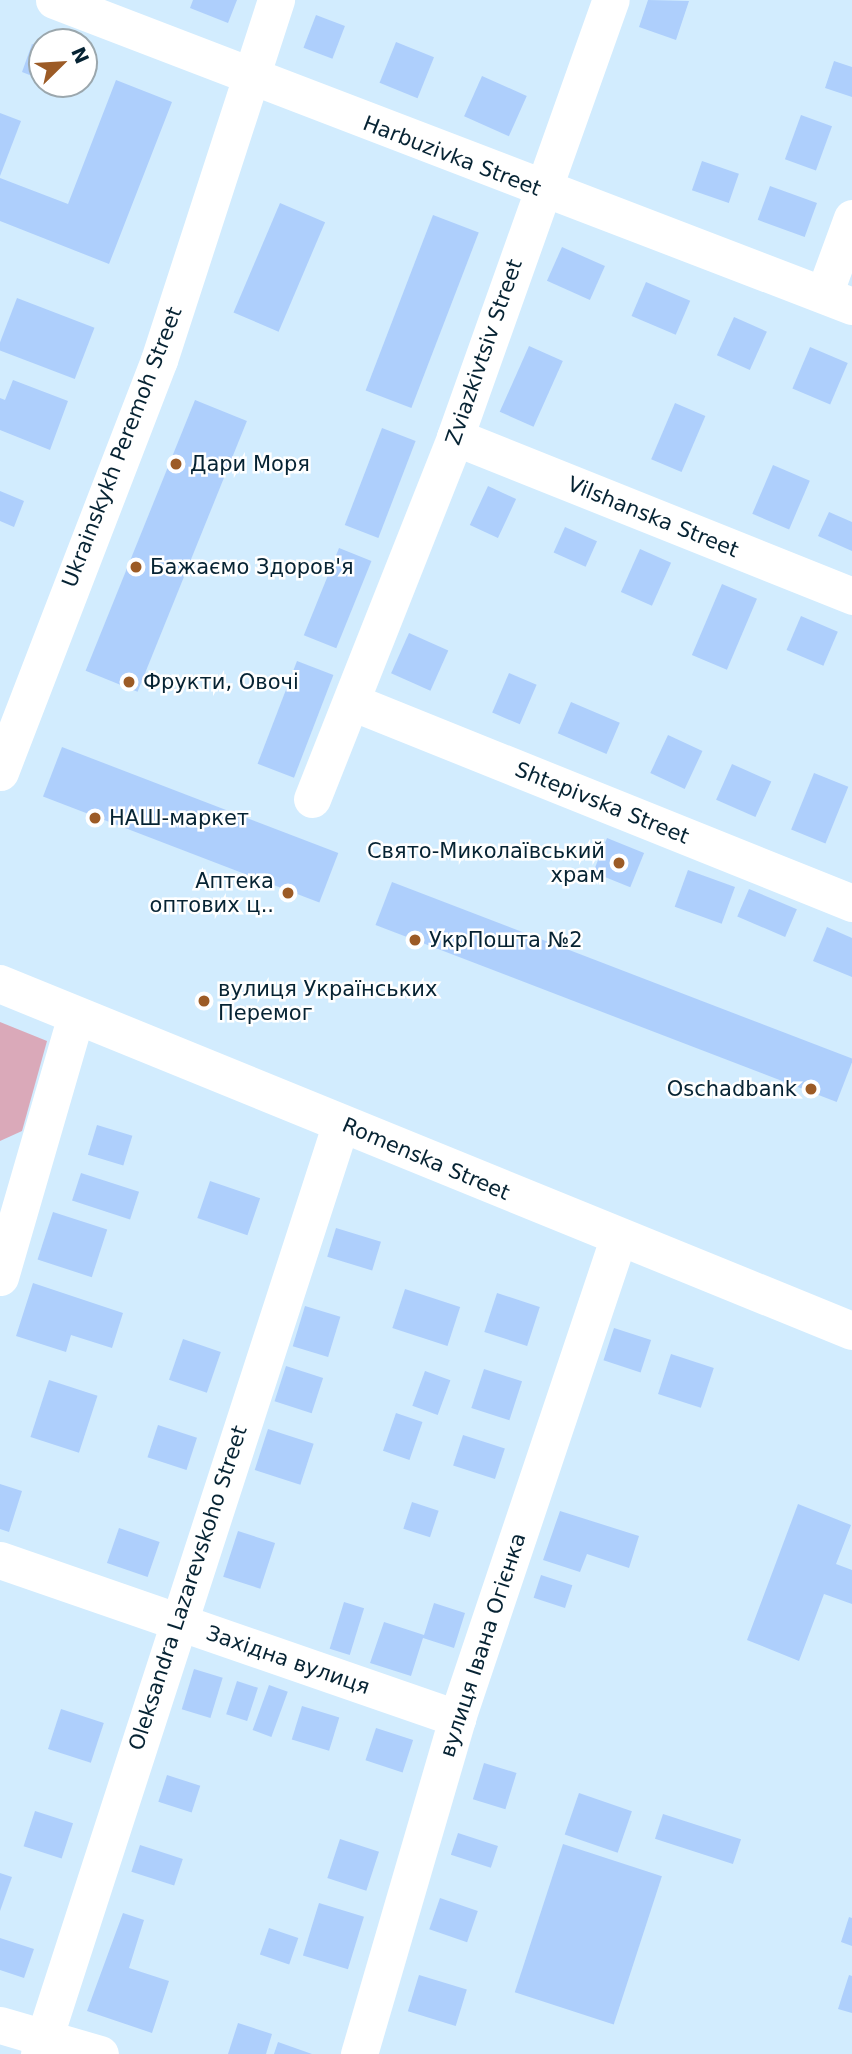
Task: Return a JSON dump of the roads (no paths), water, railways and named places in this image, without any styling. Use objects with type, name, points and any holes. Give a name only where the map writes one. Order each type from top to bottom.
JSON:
[{"type":"main road","name":"Romenska Street","points":[[0,984],[618,1239],[852,1331]]},
{"type":"street","name":"Harbuzivka Street","points":[[54,0],[541,191],[838,300]]},
{"type":"street","name":"Ukrainskykh Peremoh Street","points":[[0,772],[159,360],[248,76],[276,0]]},
{"type":"street","name":"Zviazkivtsiv Street","points":[[312,799],[455,437],[611,0]]},
{"type":"street","points":[[838,300],[852,218]]},
{"type":"street","name":"Vilshanska Street","points":[[455,437],[852,596]]},
{"type":"street","name":"Shtepivska Street","points":[[352,702],[852,903]]},
{"type":"street","points":[[0,1277],[76,1016]]},
{"type":"street","name":"Oleksandra Lazarevskoho Street","points":[[41,2046],[175,1622],[341,1124]]},
{"type":"street","name":"вулиця Івана Огієнка","points":[[359,2054],[457,1718],[618,1239]]},
{"type":"street","name":"Західна вулиця","points":[[0,1560],[457,1718]]},
{"type":"street","points":[[0,2025],[41,2046],[100,2054]]},
{"type":"place","name":"Дари Моря","points":[[176,464]]},
{"type":"place","name":"Бажаємо Здоров'я","points":[[136,567]]},
{"type":"place","name":"Фрукти, Овочі","points":[[129,682]]},
{"type":"place","name":"НАШ-маркет","points":[[95,818]]},
{"type":"place","name":"Свято-Миколаївський храм","points":[[619,863]]},
{"type":"place","name":"Аптека оптових ц..","points":[[288,893]]},
{"type":"place","name":"УкрПошта №2","points":[[415,940]]},
{"type":"place","name":"вулиця Українських Перемог","points":[[204,1001]]},
{"type":"place","name":"Oschadbank","points":[[811,1089]]}]
